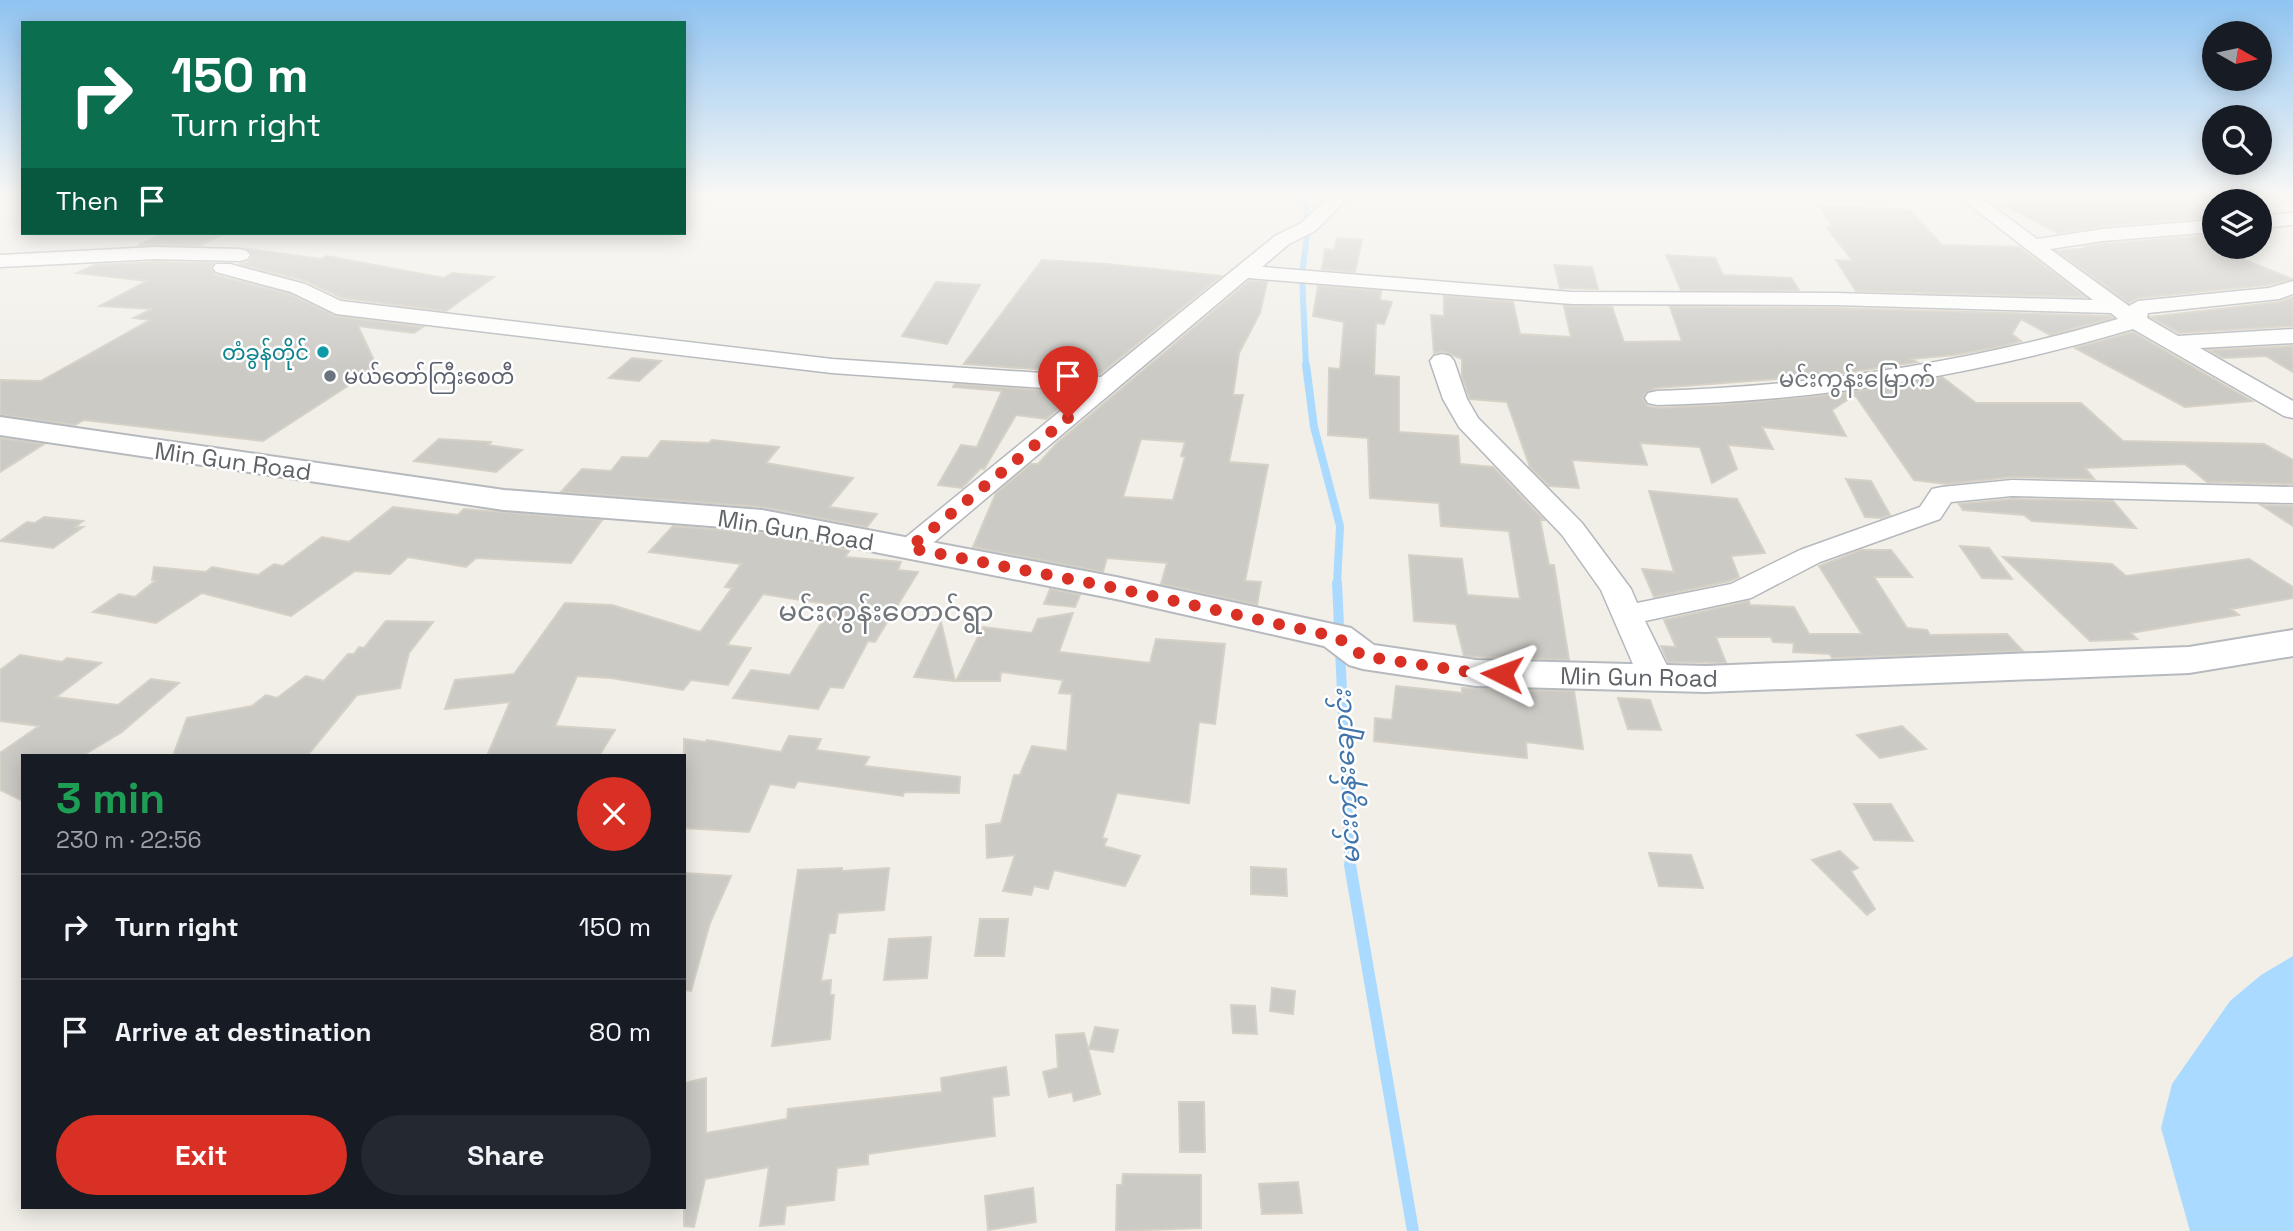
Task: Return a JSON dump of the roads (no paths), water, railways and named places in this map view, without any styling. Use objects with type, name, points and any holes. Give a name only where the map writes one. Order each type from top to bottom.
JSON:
[{"type":"street","points":[[0,261],[127,254]]},
{"type":"street","points":[[167,254],[231,262],[298,288],[336,307],[832,366],[1107,385]]},
{"type":"street","points":[[909,548],[1264,254]]},
{"type":"street","points":[[2047,254],[2135,321],[2293,411]]},
{"type":"street","points":[[1243,272],[1572,298],[1859,300],[2115,307]]},
{"type":"street","points":[[2135,321],[2138,308],[2271,294],[2293,287]]},
{"type":"street","points":[[1657,398],[1798,390],[1942,369],[2071,341],[2135,321]]},
{"type":"street","points":[[2172,343],[2293,336]]},
{"type":"street","points":[[1442,361],[1455,399],[1468,422],[1572,530],[1616,589],[1656,678]]},
{"type":"street","name":"Min Gun Road","points":[[0,426],[504,500],[762,520],[1116,588],[1337,637],[1363,656],[1476,673],[1706,679],[2189,660],[2293,643]]},
{"type":"street","points":[[1626,615],[1740,591],[1810,555],[1930,513],[1942,495],[2012,488],[2293,495]]},
{"type":"water","points":[[2293,956],[2293,1231],[2190,1231],[2161,1128],[2172,1084],[2230,1001],[2261,975]]},
{"type":"waterway","name":"မင်းကွန်းချောင်း","points":[[1305,254],[1302,275],[1306,366]]},
{"type":"waterway","name":"မင်းကွန်းချောင်း","points":[[1306,365],[1314,427],[1340,526],[1337,584]]},
{"type":"waterway","name":"မင်းကွန်းချောင်း","points":[[1337,584],[1350,867]]},
{"type":"waterway","name":"မင်းကွန်းချောင်း","points":[[1350,865],[1413,1231]]},
{"type":"place","name":"တံခွန်တိုင်","points":[[323,352]]},
{"type":"place","name":"မယ်တော်ကြီးစေတီ","points":[[330,376]]},
{"type":"district","name":"မင်းကွန်းမြောက်","points":[[1857,379]]},
{"type":"district","name":"မင်းကွန်းတောင်ရွာ","points":[[886,611]]}]
